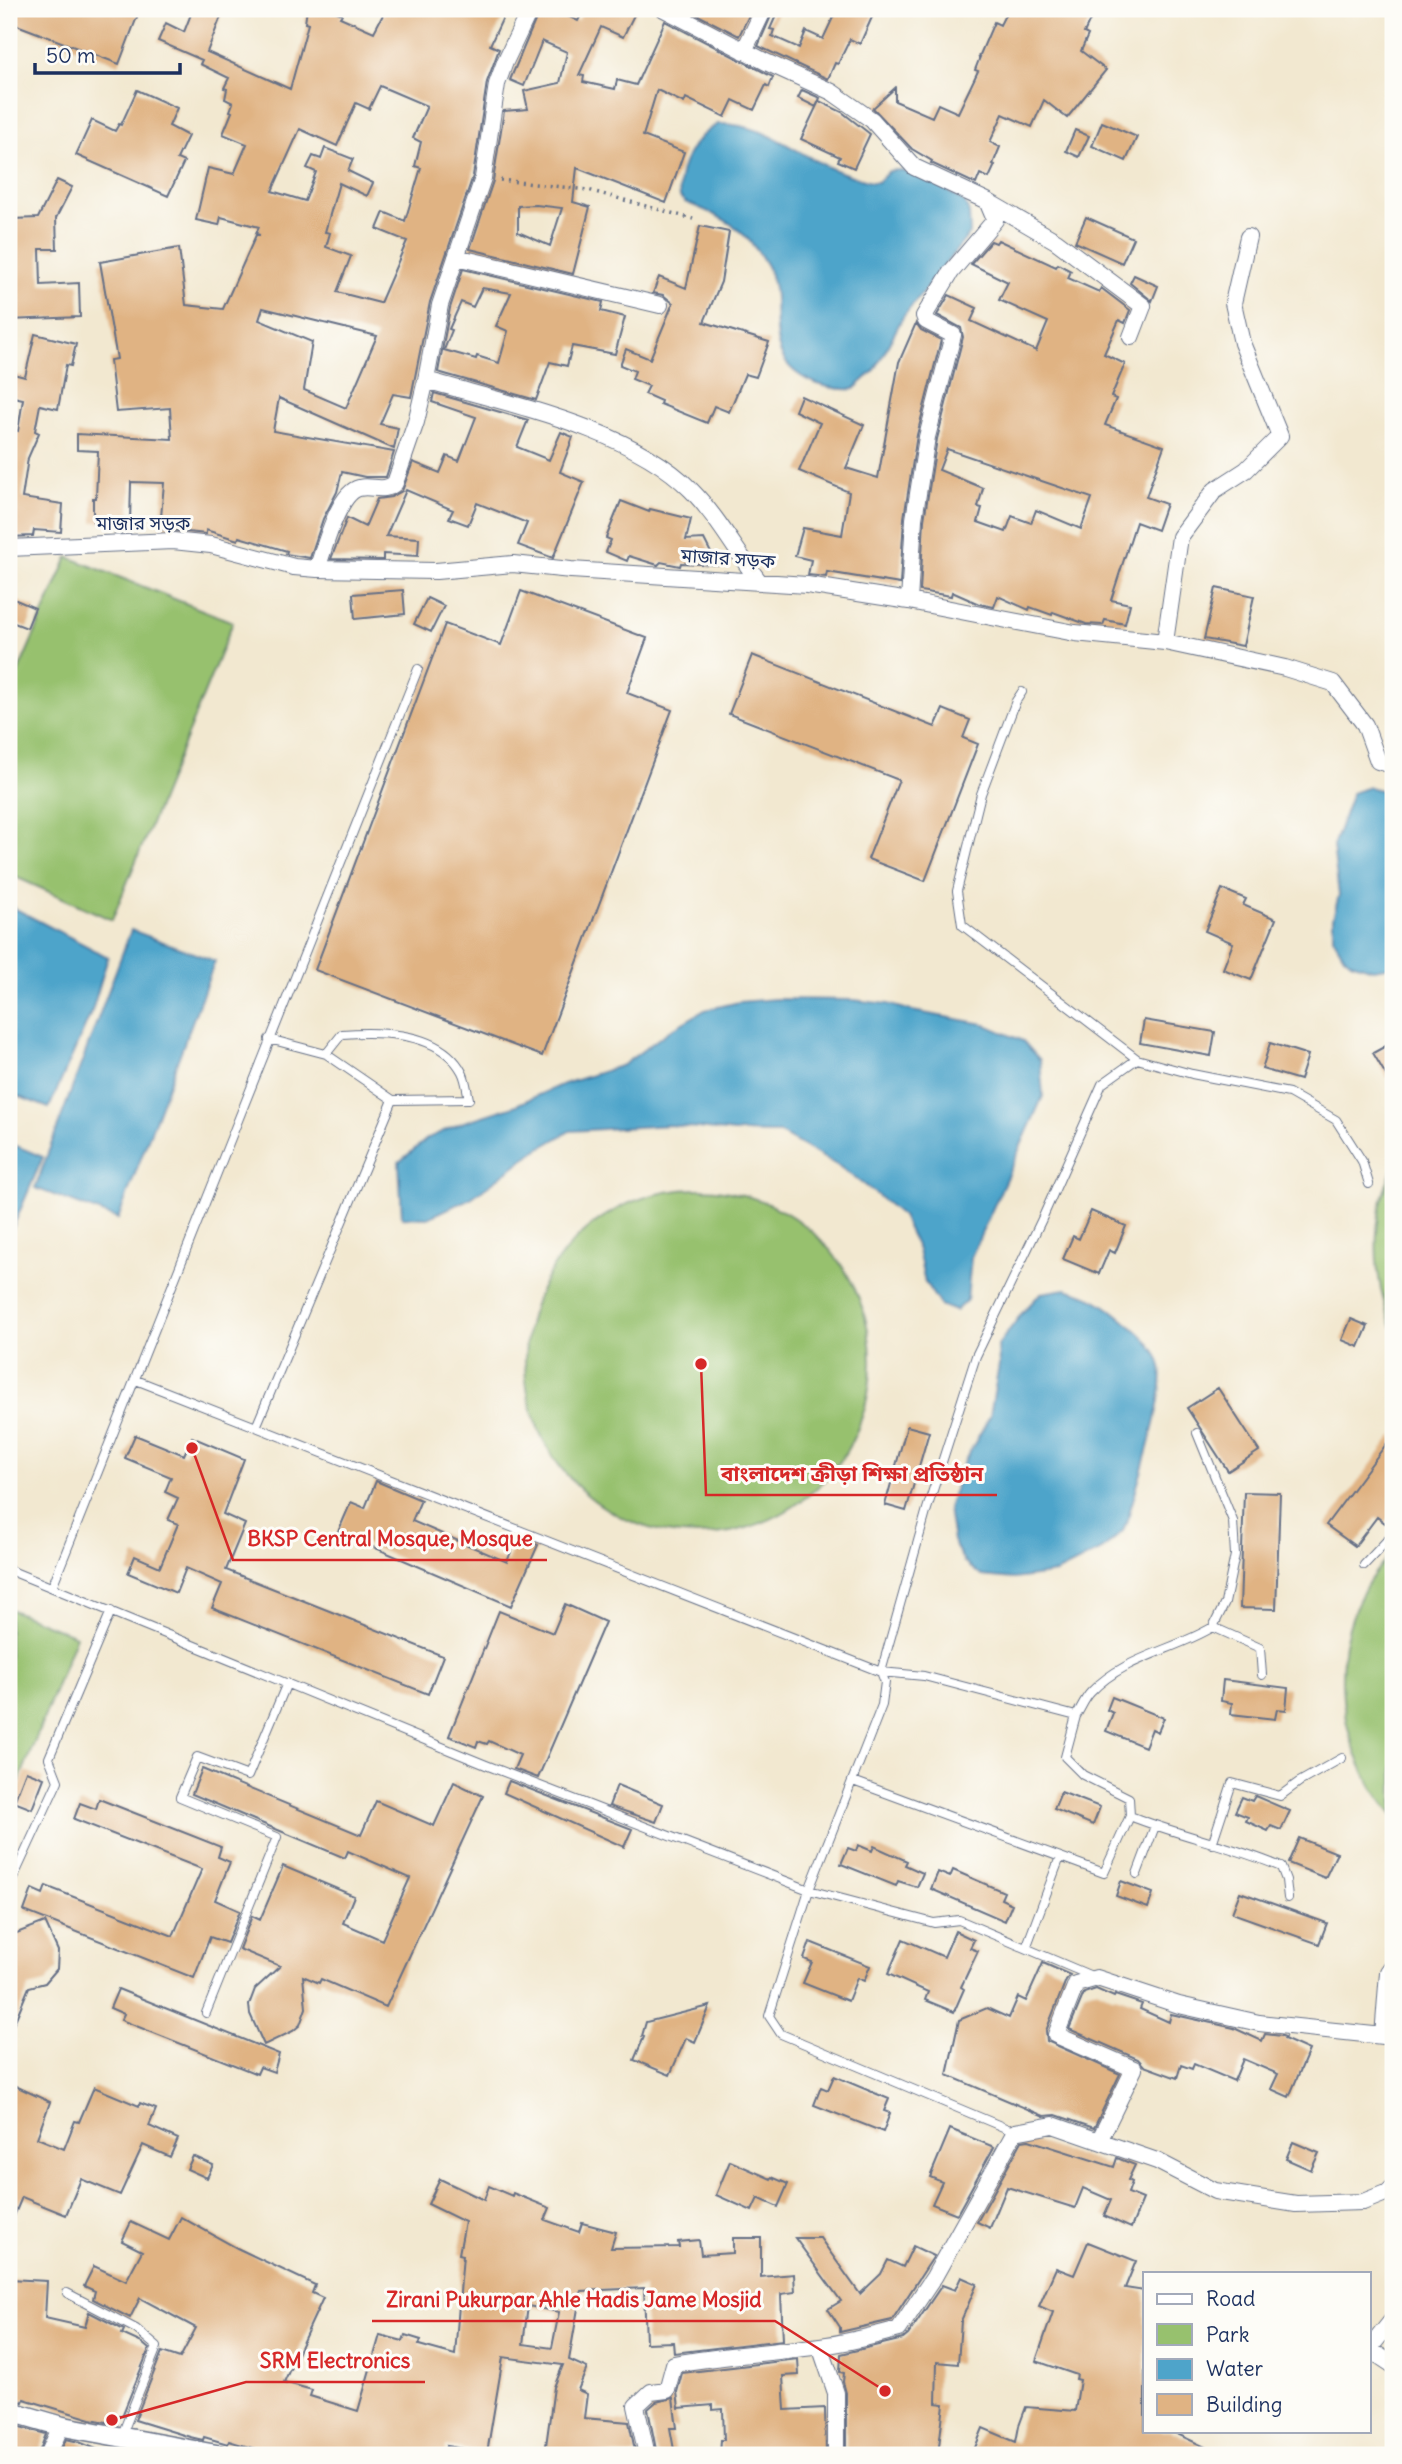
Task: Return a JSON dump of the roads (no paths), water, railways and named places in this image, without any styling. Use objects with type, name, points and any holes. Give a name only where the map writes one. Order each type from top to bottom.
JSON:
[{"type":"street","points":[[317,569],[337,514],[349,494],[360,488],[387,488],[395,483],[416,422],[440,305],[483,178],[497,84],[530,9]]},
{"type":"street","points":[[664,9],[744,51],[832,92],[872,120],[914,166],[987,201],[1056,241],[1143,306],[1132,337]]},
{"type":"street","points":[[744,51],[764,9]]},
{"type":"street","points":[[909,601],[914,519],[927,437],[953,335],[926,321],[924,316],[951,272],[995,220],[987,201]]},
{"type":"street","points":[[1165,642],[1180,537],[1215,490],[1246,470],[1280,436],[1242,343],[1233,303],[1248,237]]},
{"type":"street","points":[[456,257],[660,306]]},
{"type":"street","points":[[426,380],[569,422],[641,453],[666,467],[692,491],[758,580]]},
{"type":"street","name":"মাজার সড়ক","points":[[9,548],[173,541],[211,545],[294,567],[317,569],[436,572],[513,564],[807,585],[909,601],[1075,633],[1165,642],[1285,668],[1333,683],[1365,725],[1378,761],[1393,765]]},
{"type":"street","points":[[1099,2141],[1134,2069],[1056,2035],[1076,1984],[1097,1978],[1179,2005],[1259,2024],[1383,2036],[1388,1972],[1393,1965]]},
{"type":"street","points":[[648,2455],[636,2406],[651,2392],[667,2390],[674,2364],[719,2356],[859,2340],[900,2329],[934,2277],[1014,2132],[1053,2125],[1157,2161],[1216,2191],[1296,2204],[1363,2202],[1388,2192],[1393,2187]]},
{"type":"street","points":[[1370,2348],[1393,2319]]},
{"type":"street","points":[[820,2346],[836,2393],[836,2455]]},
{"type":"street","points":[[1370,2350],[1393,2365]]},
{"type":"street","points":[[9,2411],[61,2426],[219,2455]]},
{"type":"street","points":[[48,2455],[61,2426]]},
{"type":"lane","points":[[52,1587],[418,669]]},
{"type":"lane","points":[[1022,692],[1016,701],[981,794],[957,891],[962,925],[1136,1059],[1192,1074],[1289,1093],[1336,1120],[1362,1161],[1369,1184]]},
{"type":"lane","points":[[269,1038],[326,1054],[393,1100],[469,1099],[463,1073],[444,1051],[405,1035],[369,1032],[342,1034],[326,1054]]},
{"type":"lane","points":[[1014,2132],[781,2034],[769,2016],[809,1890],[882,1705],[885,1682],[881,1672],[927,1509],[976,1356],[1042,1219],[1102,1084],[1136,1059]]},
{"type":"lane","points":[[256,1427],[393,1100]]},
{"type":"lane","points":[[136,1380],[881,1672],[924,1676],[1076,1716]]},
{"type":"lane","points":[[853,1781],[1104,1872],[1130,1816],[1129,1798],[1083,1775],[1065,1756],[1076,1716],[1090,1693],[1121,1668],[1199,1636],[1213,1627],[1225,1603],[1236,1555],[1233,1521],[1197,1433]]},
{"type":"lane","points":[[1364,1565],[1393,1534]]},
{"type":"lane","points":[[9,1570],[486,1765],[809,1890],[934,1923],[960,1920],[1097,1978]]},
{"type":"lane","points":[[9,1887],[58,1781],[49,1758],[111,1611]]},
{"type":"lane","points":[[1213,1627],[1260,1648],[1262,1675]]},
{"type":"lane","points":[[206,2013],[277,1837],[180,1797],[197,1757],[248,1776],[287,1683]]},
{"type":"lane","points":[[1212,1844],[1232,1783],[1280,1796],[1342,1758]]},
{"type":"lane","points":[[1130,1816],[1257,1856],[1281,1867],[1288,1898]]},
{"type":"lane","points":[[1137,1874],[1155,1826]]},
{"type":"lane","points":[[1026,1948],[1060,1857]]},
{"type":"lane","points":[[67,2293],[136,2329],[157,2347],[121,2437]]},
{"type":"water","points":[[718,124],[748,127],[773,137],[830,168],[871,182],[878,182],[889,171],[899,170],[913,174],[948,191],[965,203],[969,213],[970,233],[903,317],[875,370],[854,389],[819,384],[792,369],[783,357],[778,343],[773,281],[759,253],[733,225],[680,197],[681,175],[688,155],[701,137]]},
{"type":"water","points":[[1369,787],[1393,794],[1393,966],[1373,969],[1351,962],[1344,956],[1333,937],[1333,918],[1339,895],[1333,846],[1352,793]]},
{"type":"water","points":[[10,906],[108,957],[92,1011],[49,1108],[9,1093]]},
{"type":"water","points":[[131,930],[215,961],[118,1219],[35,1188]]},
{"type":"water","points":[[776,999],[853,1000],[888,1004],[984,1024],[1023,1041],[1040,1060],[1043,1096],[971,1257],[967,1300],[955,1311],[940,1305],[925,1282],[918,1250],[902,1216],[840,1167],[780,1133],[735,1132],[670,1125],[570,1131],[532,1153],[471,1198],[428,1218],[402,1217],[399,1162],[428,1138],[464,1122],[514,1106],[561,1085],[623,1065],[669,1031],[705,1010],[739,1002]]},
{"type":"water","points":[[9,1143],[43,1157],[9,1236]]},
{"type":"water","points":[[1066,1289],[1098,1301],[1112,1310],[1146,1340],[1160,1363],[1160,1393],[1145,1460],[1123,1531],[1102,1550],[1056,1573],[1014,1579],[982,1576],[964,1562],[953,1541],[948,1508],[963,1464],[990,1416],[999,1365],[998,1345],[1041,1293]]},
{"type":"place","name":"বাংলাদেশ ক্রীড়া শিক্ষা প্রতিষ্ঠান","points":[[701,1364]]},
{"type":"place","name":"BKSP Central Mosque, Mosque","points":[[192,1448]]},
{"type":"place","name":"Zirani Pukurpar Ahle Hadis Jame Mosjid","points":[[885,2391]]},
{"type":"place","name":"SRM Electronics","points":[[112,2420]]}]
